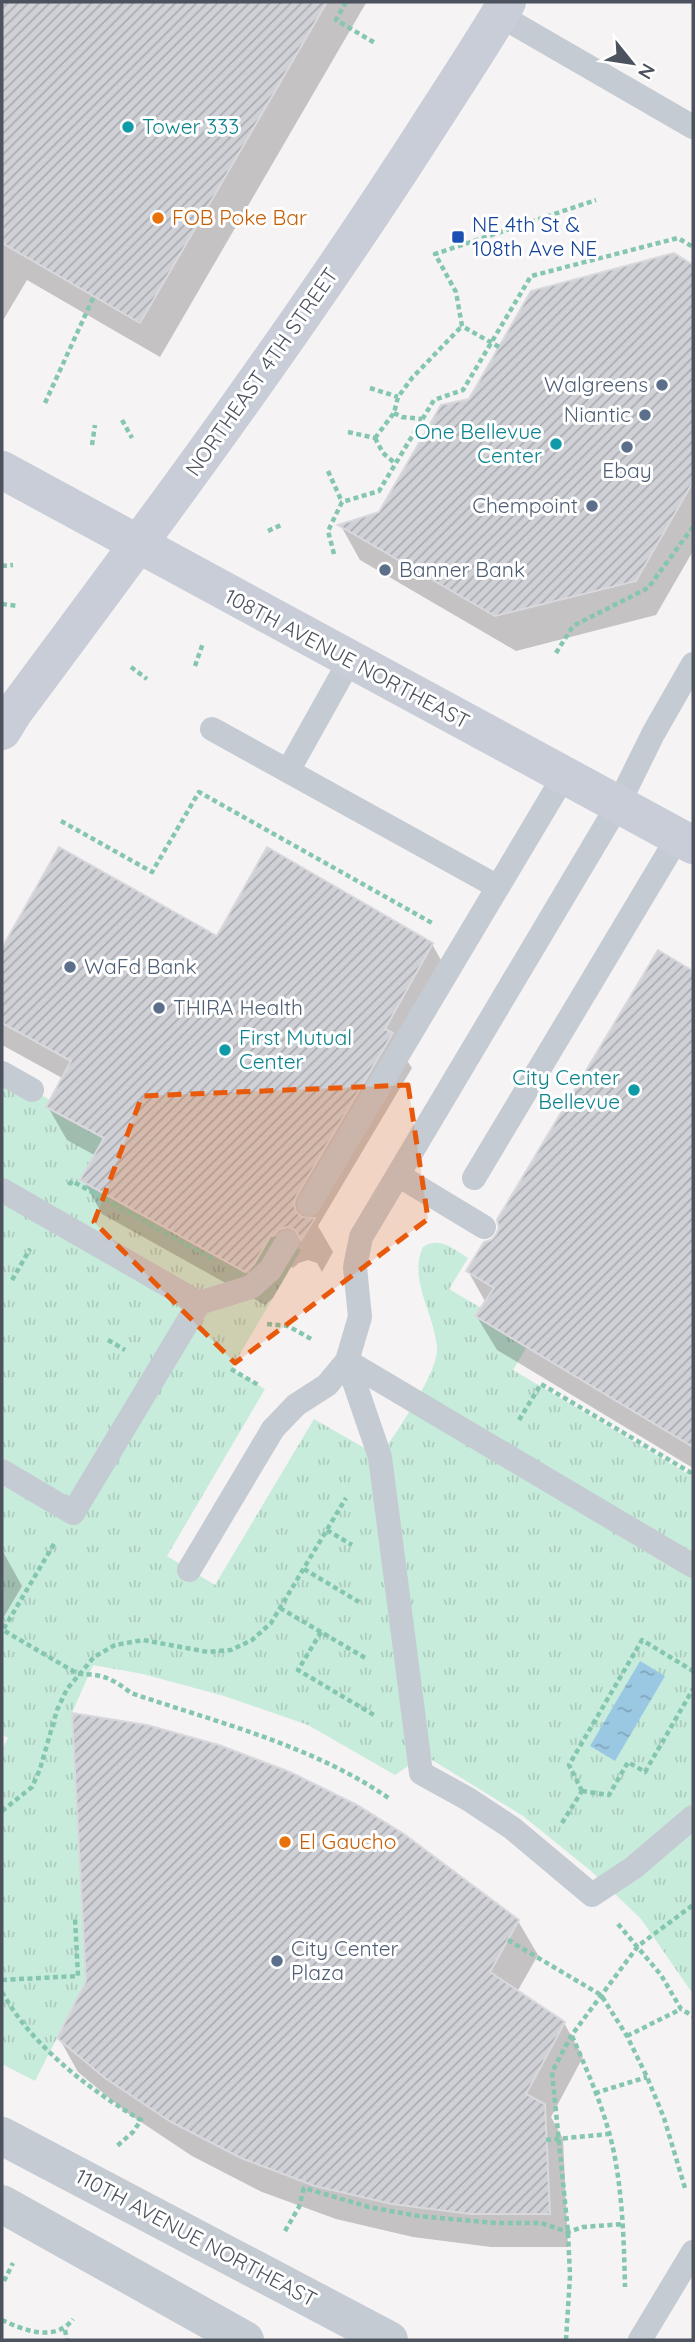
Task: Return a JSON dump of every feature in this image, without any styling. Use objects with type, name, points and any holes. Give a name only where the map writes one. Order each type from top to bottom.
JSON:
[{"type":"main road","name":"NORTHEAST 4TH STREET","points":[[2,731],[315,298],[503,8]]},
{"type":"main road","name":"108TH AVENUE NORTHEAST","points":[[2,470],[685,841]]},
{"type":"street","name":"110TH AVENUE NORTHEAST","points":[[8,2145],[389,2340]]},
{"type":"street","points":[[2,2204],[245,2340]]},
{"type":"lane","points":[[503,8],[693,127]]},
{"type":"lane","points":[[288,771],[349,660]]},
{"type":"lane","points":[[189,1570],[273,1429],[296,1405],[327,1385],[347,1361],[360,1317],[355,1267],[361,1237],[618,805],[653,734],[693,664]]},
{"type":"lane","points":[[212,729],[498,887]]},
{"type":"lane","points":[[309,1204],[564,776]]},
{"type":"lane","points":[[474,1178],[685,841]]},
{"type":"lane","points":[[2,1073],[32,1090]]},
{"type":"lane","points":[[398,1175],[484,1227]]},
{"type":"lane","points":[[2,1190],[200,1303]]},
{"type":"lane","points":[[2,1471],[73,1513],[200,1303],[251,1287],[270,1270],[287,1242]]},
{"type":"lane","points":[[347,1361],[693,1566]]},
{"type":"lane","points":[[347,1361],[380,1457],[421,1773],[512,1828],[592,1895],[633,1868],[693,1817]]},
{"type":"lane","points":[[640,2340],[693,2252]]},
{"type":"path","points":[[346,2],[335,20],[375,43]]},
{"type":"path","points":[[499,347],[463,326],[456,292],[435,254],[596,200]]},
{"type":"path","points":[[334,554],[328,531],[342,502],[379,491],[434,400],[463,390],[531,276],[678,238],[693,247]]},
{"type":"path","points":[[45,403],[94,296]]},
{"type":"path","points":[[375,438],[394,413],[398,397],[412,378],[463,326]]},
{"type":"path","points":[[370,388],[398,397]]},
{"type":"path","points":[[394,413],[422,419]]},
{"type":"path","points":[[122,420],[132,438]]},
{"type":"path","points":[[92,445],[95,425]]},
{"type":"path","points":[[348,432],[375,438],[383,453],[396,464]]},
{"type":"path","points":[[328,471],[342,502]]},
{"type":"path","points":[[268,531],[281,525]]},
{"type":"path","points":[[556,653],[573,626],[648,588],[693,527]]},
{"type":"path","points":[[2,566],[13,565]]},
{"type":"path","points":[[2,604],[18,606]]},
{"type":"path","points":[[195,666],[203,643]]},
{"type":"path","points":[[131,667],[148,679]]},
{"type":"path","points":[[61,821],[152,872],[199,792],[435,925]]},
{"type":"path","points":[[257,1324],[288,1326],[347,1361]]},
{"type":"path","points":[[231,1369],[265,1389]]},
{"type":"path","points":[[501,1451],[541,1384],[693,1474]]},
{"type":"path","points":[[2,1811],[32,1787],[57,1710],[78,1674],[94,1657],[115,1645],[143,1640],[208,1652],[231,1650],[252,1640],[271,1623],[327,1530]]},
{"type":"path","points":[[52,1547],[3,1630],[78,1674],[113,1679],[131,1693],[300,1750],[369,1784],[401,1807],[421,1773]]},
{"type":"path","points":[[304,1569],[402,1628]]},
{"type":"path","points":[[280,1608],[321,1632],[298,1670],[417,1741]]},
{"type":"path","points":[[693,1671],[642,1640],[569,1765],[582,1791],[609,1795],[628,1762],[645,1772],[693,1689]]},
{"type":"path","points":[[566,2340],[570,2276],[568,2232],[552,2072],[571,2035],[638,1946],[693,1905]]},
{"type":"path","points":[[2,1980],[78,1976],[75,1919]]},
{"type":"path","points":[[508,1940],[601,1995],[627,2036],[647,2077],[667,2125],[685,2188]]},
{"type":"path","points":[[638,1946],[661,1975],[681,2009],[693,2017]]},
{"type":"path","points":[[2,1992],[15,2015],[52,2053],[99,2092],[141,2120],[133,2132],[119,2143]]},
{"type":"path","points":[[627,2036],[681,2009]]},
{"type":"path","points":[[571,2035],[595,2093],[616,2161],[623,2224],[625,2287]]},
{"type":"path","points":[[595,2093],[647,2077]]},
{"type":"path","points":[[546,2140],[609,2134]]},
{"type":"path","points":[[285,2231],[299,2207],[304,2188],[369,2207],[418,2216],[497,2222],[541,2222],[568,2232],[583,2227],[623,2224]]},
{"type":"path","points":[[4,2281],[15,2260]]},
{"type":"path","points":[[2,2320],[33,2334],[46,2336],[65,2330],[73,2319]]},
{"type":"path","points":[[65,2330],[67,2340]]},
{"type":"highlighted area","points":[[408,1085],[428,1219],[235,1363],[94,1222],[142,1096]]},
{"type":"green space","points":[[2,1073],[50,1100],[46,1107],[105,1138],[81,1180],[248,1274],[272,1234],[301,1250],[231,1369],[265,1389],[167,1556],[215,1585],[314,1419],[380,1457],[405,1419],[424,1387],[436,1358],[435,1334],[418,1271],[423,1247],[429,1244],[441,1243],[468,1258],[449,1289],[481,1308],[476,1317],[526,1348],[513,1370],[693,1477],[693,1994],[641,1919],[591,1871],[523,1816],[424,1755],[395,1775],[308,1725],[224,1696],[143,1674],[93,1665],[72,1713],[86,1981],[35,2081],[2,2064],[2,1749],[8,1738],[2,1734]]},
{"type":"water","points":[[640,1661],[665,1676],[615,1761],[590,1746]]},
{"type":"building","name":"Tower 333","points":[[2,2],[327,2],[140,323],[2,243]]},
{"type":"building","name":"One Bellevue Center","points":[[674,253],[693,265],[693,482],[636,581],[495,616],[338,525],[379,512],[441,405],[469,399],[531,291]]},
{"type":"building","name":"First Mutual Center","points":[[59,847],[217,936],[267,847],[433,943],[385,1029],[393,1033],[296,1197],[296,1212],[302,1217],[315,1218],[301,1240],[295,1230],[288,1227],[271,1235],[254,1264],[245,1272],[80,1180],[104,1138],[46,1107],[71,1061],[2,1023],[2,948]]},
{"type":"building","name":"City Center Bellevue","points":[[658,950],[693,971],[693,1447],[475,1316],[494,1288],[466,1271],[484,1242],[496,1235],[499,1228],[497,1220]]},
{"type":"building","name":"City Center Plaza","points":[[72,1713],[147,1725],[219,1745],[290,1772],[357,1805],[404,1834],[519,1920],[490,1972],[565,2022],[526,2094],[545,2104],[550,2214],[471,2214],[392,2204],[315,2186],[241,2158],[171,2122],[105,2078],[57,2038],[86,1981]]},
{"type":"place","name":"Tower 333","points":[[128,127]]},
{"type":"place","name":"FOB Poke Bar","points":[[158,218]]},
{"type":"place","name":"NE 4th St & 108th Ave NE","points":[[458,237]]},
{"type":"place","name":"Walgreens","points":[[662,385]]},
{"type":"place","name":"Niantic","points":[[645,415]]},
{"type":"place","name":"One Bellevue Center","points":[[556,444]]},
{"type":"place","name":"Ebay","points":[[627,447]]},
{"type":"place","name":"Chempoint","points":[[592,506]]},
{"type":"place","name":"Banner Bank","points":[[385,570]]},
{"type":"place","name":"WaFd Bank","points":[[70,967]]},
{"type":"place","name":"THIRA Health","points":[[159,1008]]},
{"type":"place","name":"First Mutual Center","points":[[225,1050]]},
{"type":"place","name":"City Center Bellevue","points":[[634,1090]]},
{"type":"place","name":"El Gaucho","points":[[285,1842]]},
{"type":"place","name":"City Center Plaza","points":[[277,1961]]}]
